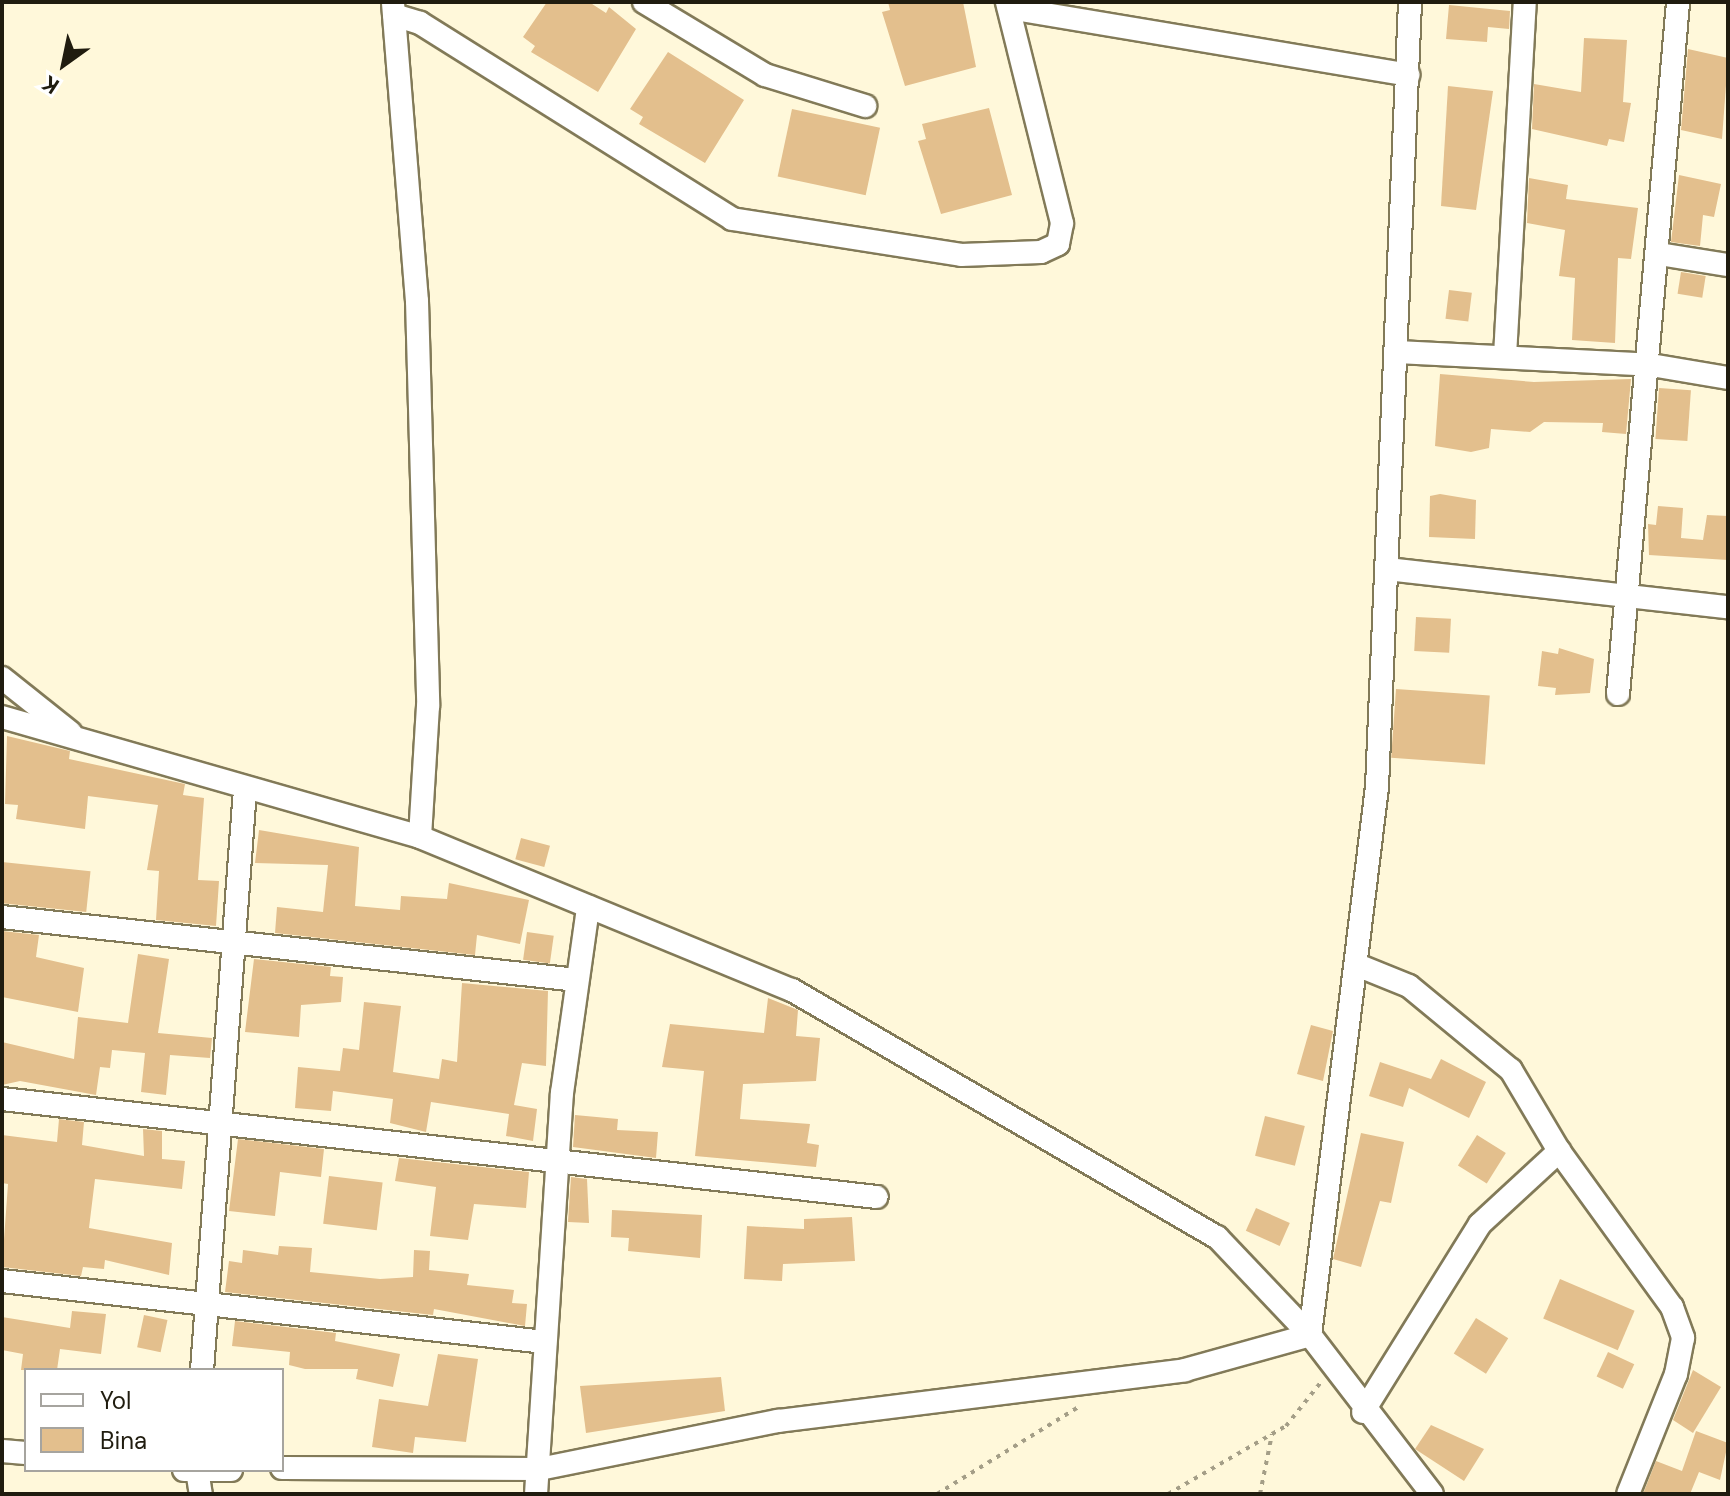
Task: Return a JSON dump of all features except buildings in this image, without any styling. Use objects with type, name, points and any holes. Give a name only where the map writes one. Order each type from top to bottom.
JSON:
[{"type":"street","points":[[644,2],[765,75],[865,106]]},
{"type":"street","points":[[1310,1335],[1377,787],[1410,2]]},
{"type":"street","points":[[1505,356],[1525,2]]},
{"type":"street","points":[[1618,694],[1632,596],[1678,2]]},
{"type":"street","points":[[394,8],[732,219],[961,255],[1041,252],[1058,244],[1053,178],[1008,5],[1408,75]]},
{"type":"street","points":[[394,8],[417,301],[428,706],[420,837]]},
{"type":"street","points":[[1659,254],[1728,265]]},
{"type":"street","points":[[1397,352],[1651,365],[1728,378]]},
{"type":"street","points":[[1387,569],[1728,607]]},
{"type":"street","points":[[2,678],[80,739]]},
{"type":"street","points":[[2,717],[245,790],[420,837],[792,990],[1038,1128],[1217,1237],[1310,1335],[1363,1412],[1432,1494]]},
{"type":"street","points":[[202,1368],[245,790]]},
{"type":"street","points":[[536,1494],[556,1163],[588,907]]},
{"type":"street","points":[[2,917],[577,980]]},
{"type":"street","points":[[1357,965],[1409,986],[1511,1070],[1559,1151],[1672,1307],[1683,1338],[1628,1494]]},
{"type":"street","points":[[2,1099],[221,1118],[556,1163],[877,1197]]},
{"type":"street","points":[[1363,1412],[1480,1224],[1559,1151]]},
{"type":"street","points":[[2,1281],[545,1342]]},
{"type":"street","points":[[284,1468],[539,1469],[778,1421],[1185,1370],[1310,1335]]},
{"type":"street","points":[[2,1451],[24,1453]]},
{"type":"street","points":[[194,1472],[201,1494]]},
{"type":"path","points":[[1168,1494],[1272,1434],[1333,1368]]},
{"type":"path","points":[[937,1494],[1090,1401]]},
{"type":"path","points":[[1260,1494],[1272,1434]]}]
